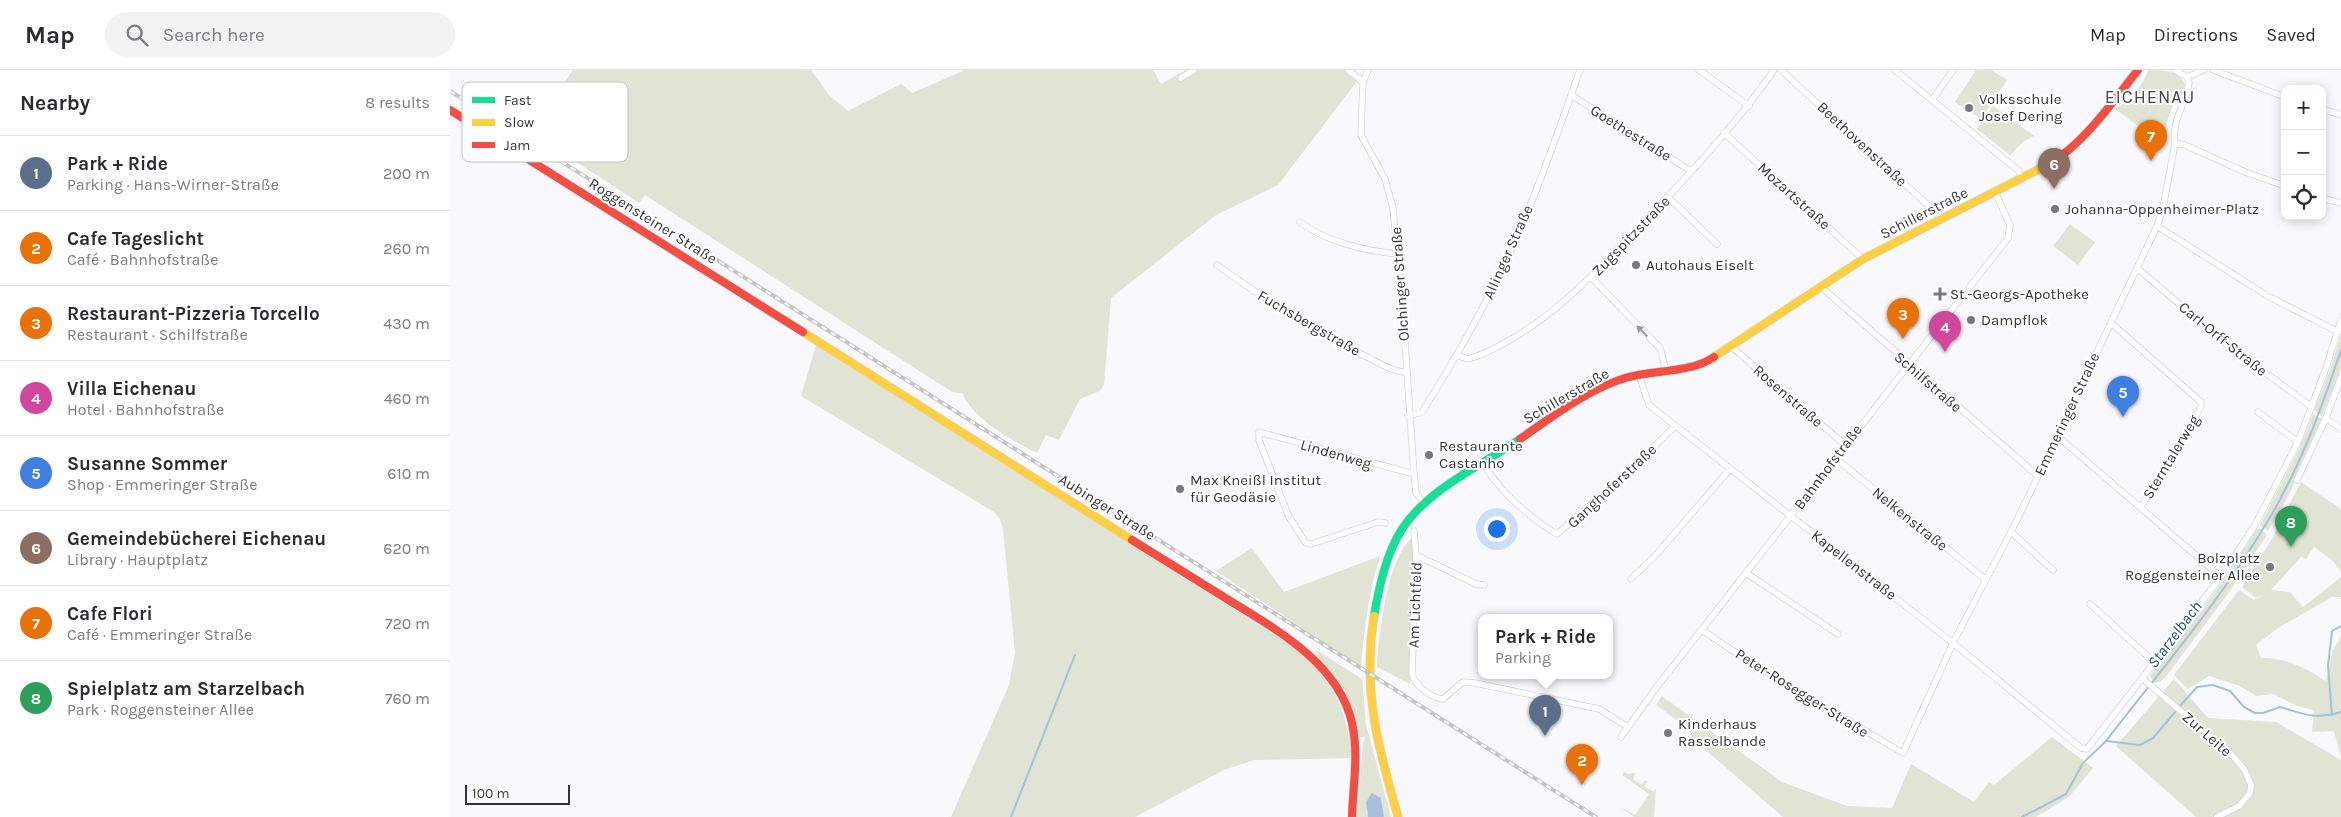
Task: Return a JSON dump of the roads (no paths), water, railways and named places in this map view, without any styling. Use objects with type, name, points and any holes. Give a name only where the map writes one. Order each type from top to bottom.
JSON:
[{"type":"street","points":[[1181,78],[1194,70]]},
{"type":"street","points":[[1348,70],[1363,82]]},
{"type":"street","name":"Olchinger Straße","points":[[1368,70],[1363,82],[1360,135],[1390,190],[1398,254],[1408,416],[1416,493],[1424,504]]},
{"type":"street","name":"Allinger Straße","points":[[1408,416],[1422,412],[1487,301],[1514,244],[1580,70]]},
{"type":"street","points":[[1699,70],[1749,106]]},
{"type":"street","name":"Zugspitzstraße","points":[[1457,355],[1471,358],[1520,334],[1564,303],[1668,197],[1749,106],[1774,70]]},
{"type":"street","name":"Beethovenstraße","points":[[1781,70],[1943,219]]},
{"type":"street","points":[[1896,70],[2019,172],[2022,179]]},
{"type":"street","points":[[1932,100],[1953,70]]},
{"type":"street","name":"Schillerstraße","points":[[1398,817],[1377,742],[1370,701],[1369,644],[1374,610],[1393,546],[1405,524],[1424,504],[1599,389],[1615,381],[1639,375],[1700,365],[1732,347],[1820,286],[1864,259],[2050,164],[2070,149],[2138,70]]},
{"type":"street","points":[[2175,70],[2187,77],[2204,70]]},
{"type":"street","points":[[2213,70],[2281,96]]},
{"type":"street","name":"Emmeringer Straße","points":[[1904,753],[1953,643],[2011,532],[2157,226],[2163,208],[2175,143],[2173,136],[2180,109],[2189,87],[2187,77]]},
{"type":"street","name":"Goethestraße","points":[[1571,95],[1691,171]]},
{"type":"street","name":"Roggensteiner Straße","points":[[450,110],[462,118]]},
{"type":"street","points":[[2326,110],[2341,115]]},
{"type":"street","name":"Mozartstraße","points":[[1724,132],[1864,259]]},
{"type":"street","points":[[2175,143],[2185,145],[2245,172],[2281,185]]},
{"type":"street","name":"Roggensteiner Straße","points":[[533,162],[739,291]]},
{"type":"street","name":"Bahnhofstraße","points":[[1621,737],[1845,445],[2008,238],[2010,226],[1995,192]]},
{"type":"street","points":[[1668,197],[1717,244]]},
{"type":"street","points":[[2326,199],[2341,204]]},
{"type":"street","points":[[1300,222],[1326,238],[1398,254]]},
{"type":"street","points":[[2157,226],[2266,295],[2338,332]]},
{"type":"street","name":"Fuchsbergstraße","points":[[1217,265],[1266,300],[1327,337],[1379,363],[1400,372],[1406,372]]},
{"type":"street","name":"Carl-Orff-Straße","points":[[2137,268],[2231,347],[2312,407]]},
{"type":"street","points":[[1591,277],[1660,348],[1666,371]]},
{"type":"street","name":"Schilfstraße","points":[[1820,286],[2038,476]]},
{"type":"street","name":"Aubinger Straße","points":[[739,291],[1217,593],[1309,655],[1335,685],[1351,717],[1357,756],[1352,817]]},
{"type":"street","points":[[2145,680],[2155,663],[2221,576],[2255,525],[2298,442],[2312,407],[2341,320]]},
{"type":"street","name":"Sterntalerweg","points":[[2110,323],[2201,402],[2202,407],[2141,507]]},
{"type":"street","name":"Rosenstraße","points":[[1732,347],[1845,445]]},
{"type":"street","name":"Kapellenstraße","points":[[1639,375],[1649,405],[1953,643],[2081,748],[2087,749],[2145,680]]},
{"type":"street","points":[[2297,480],[2326,418],[2341,377]]},
{"type":"street","points":[[2258,412],[2298,442]]},
{"type":"street","points":[[2326,418],[2341,430]]},
{"type":"street","name":"Ganghoferstraße","points":[[1483,464],[1496,483],[1512,499],[1557,534],[1633,468],[1675,426]]},
{"type":"street","name":"Lindenweg","points":[[1385,523],[1378,522],[1311,544],[1306,543],[1289,517],[1259,440],[1259,432],[1414,474]]},
{"type":"street","points":[[2056,435],[2221,576]]},
{"type":"street","name":"Nelkenstraße","points":[[1836,458],[1985,579]]},
{"type":"street","points":[[1631,579],[1655,556],[1730,469]]},
{"type":"street","name":"Am Lichtfeld","points":[[1414,531],[1416,555],[1413,679],[1436,698],[1443,699],[1463,682],[1475,683],[1599,709],[1628,726]]},
{"type":"street","points":[[2011,532],[2053,570]]},
{"type":"street","points":[[1416,555],[1476,584],[1484,585]]},
{"type":"street","points":[[1746,573],[1838,634]]},
{"type":"street","points":[[2090,604],[2155,663]]},
{"type":"street","name":"Peter-Rosegger-Straße","points":[[1702,630],[1751,663],[1904,753]]},
{"type":"street","name":"Zur Leite","points":[[2145,680],[2230,753],[2244,769],[2251,785],[2246,800],[2217,817]]},
{"type":"water","points":[[1372,793],[1381,798],[1384,817],[1368,817],[1366,802]]},
{"type":"waterway","name":"Starzelbach","points":[[2022,817],[2066,794],[2083,763],[2106,741],[2189,635],[2248,553],[2278,503],[2299,461],[2341,350]]},
{"type":"waterway","points":[[2332,715],[2328,666],[2332,631],[2341,626]]},
{"type":"waterway","points":[[1011,817],[1075,655]]},
{"type":"waterway","points":[[2179,707],[2197,687],[2213,685],[2230,691],[2244,707],[2255,713],[2263,713],[2280,707],[2316,716],[2341,712]]},
{"type":"waterway","points":[[2106,741],[2140,745],[2153,738],[2176,711]]},
{"type":"railway","points":[[450,91],[462,99]]},
{"type":"railway","points":[[562,162],[1596,817]]},
{"type":"place","name":"Volksschule Josef Dering","points":[[1969,108]]},
{"type":"place","name":"Cafe Flori","points":[[2151,161]]},
{"type":"place","name":"Gemeindebücherei Eichenau","points":[[2054,189]]},
{"type":"place","name":"Johanna-Oppenheimer-Platz","points":[[2055,209]]},
{"type":"place","name":"Autohaus Eiselt","points":[[1636,265]]},
{"type":"place","name":"St.-Georgs-Apotheke","points":[[1940,294]]},
{"type":"place","name":"Dampflok","points":[[1971,320]]},
{"type":"place","name":"Restaurant-Pizzeria Torcello","points":[[1903,339]]},
{"type":"place","name":"Villa Eichenau","points":[[1945,352]]},
{"type":"place","name":"Susanne Sommer","points":[[2123,417]]},
{"type":"place","name":"Restaurante Castanho","points":[[1429,455]]},
{"type":"place","name":"Max Kneißl Institut für Geodäsie","points":[[1180,489]]},
{"type":"place","name":"Spielplatz am Starzelbach","points":[[2291,547]]},
{"type":"place","name":"Bolzplatz Roggensteiner Allee","points":[[2270,567]]},
{"type":"place","name":"Kinderhaus Rasselbande","points":[[1668,733]]},
{"type":"place","name":"Park + Ride","points":[[1545,736]]},
{"type":"place","name":"Cafe Tageslicht","points":[[1582,785]]},
{"type":"district","name":"EICHENAU","points":[[2150,97]]}]
